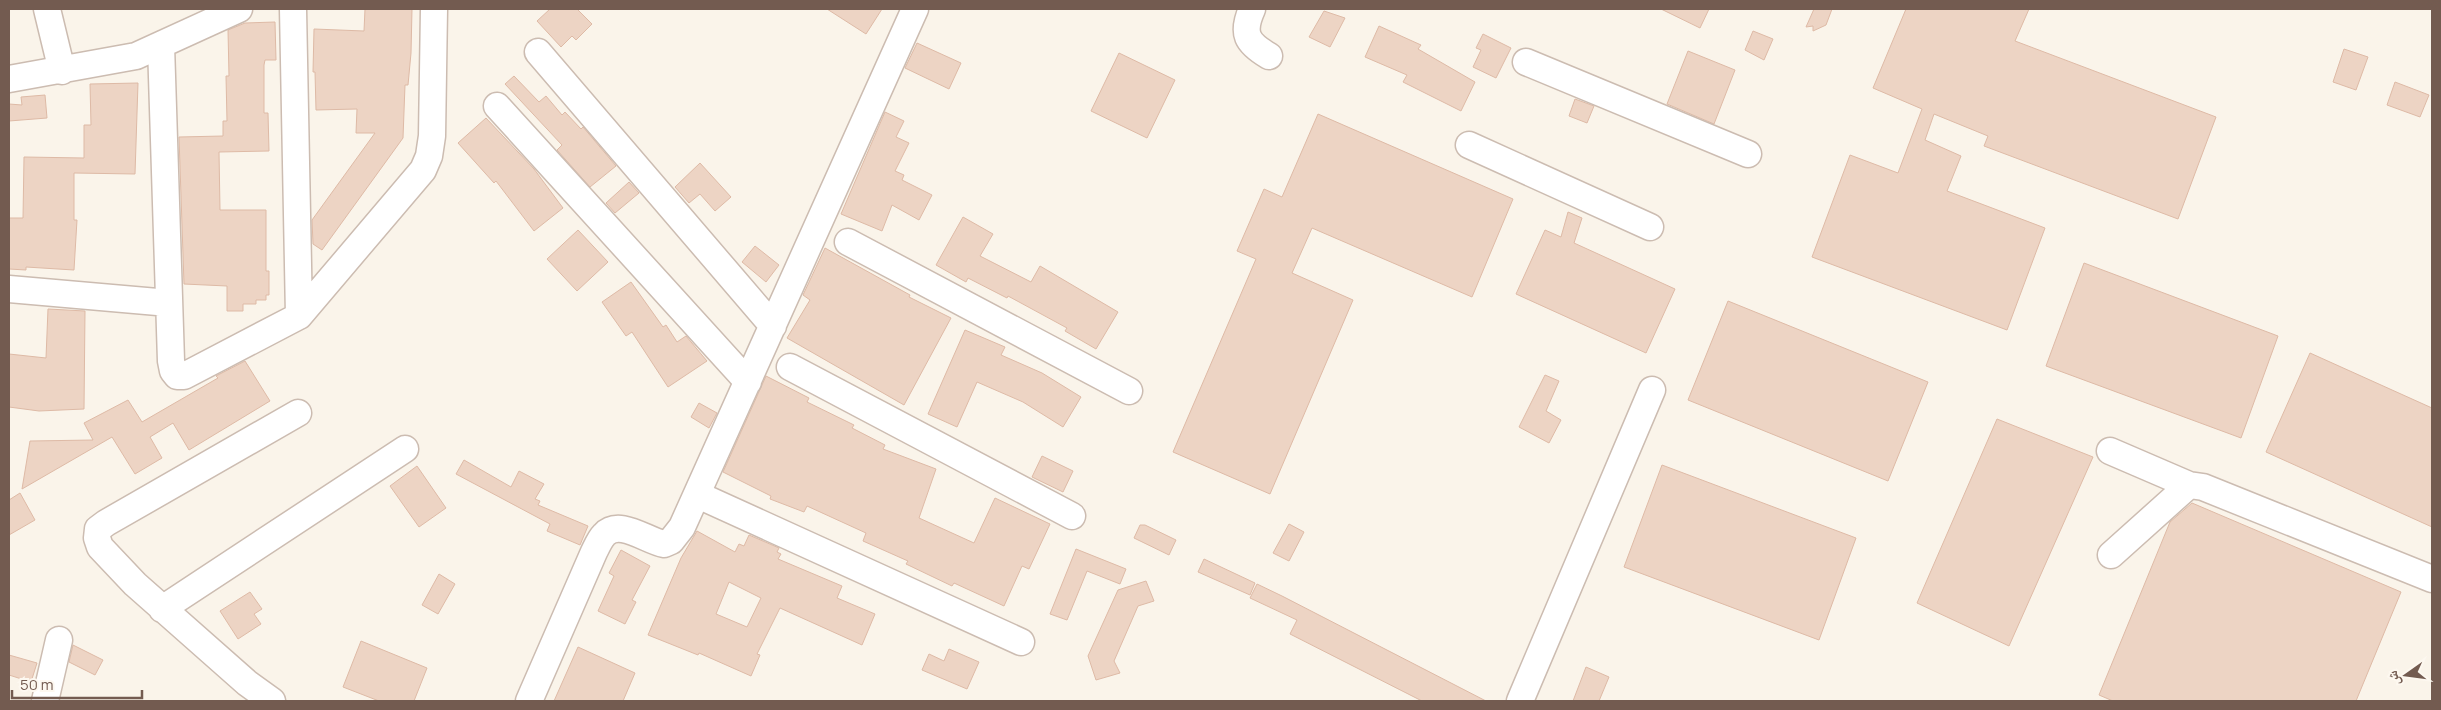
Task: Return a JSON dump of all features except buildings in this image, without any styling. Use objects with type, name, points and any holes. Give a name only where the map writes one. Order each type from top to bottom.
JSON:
[{"type":"street","points":[[48,9],[62,71]]},
{"type":"street","points":[[9,79],[62,71],[136,56],[239,9]]},
{"type":"street","points":[[293,9],[299,316]]},
{"type":"street","points":[[161,45],[171,361],[173,371],[177,376],[184,376],[299,316],[423,170],[429,156],[432,136],[434,9]]},
{"type":"street","points":[[530,701],[594,552],[604,534],[612,530],[622,529],[664,544],[671,541],[682,527],[915,9]]},
{"type":"street","points":[[1252,9],[1246,22],[1249,38],[1252,46],[1269,56]]},
{"type":"street","points":[[538,52],[773,326]]},
{"type":"street","points":[[1526,62],[1748,154]]},
{"type":"street","points":[[497,106],[748,382]]},
{"type":"street","points":[[1469,145],[1650,227]]},
{"type":"street","points":[[848,242],[1129,391]]},
{"type":"street","points":[[9,289],[169,302]]},
{"type":"street","points":[[790,367],[1072,516]]},
{"type":"street","points":[[1520,701],[1652,390]]},
{"type":"street","points":[[272,701],[247,683],[135,584],[100,547],[97,538],[98,529],[298,413]]},
{"type":"street","points":[[162,609],[405,449]]},
{"type":"street","points":[[2110,451],[2189,485],[2203,487],[2432,579]]},
{"type":"street","points":[[2111,555],[2189,485]]},
{"type":"street","points":[[698,495],[1021,642]]},
{"type":"street","points":[[45,701],[59,640]]}]
